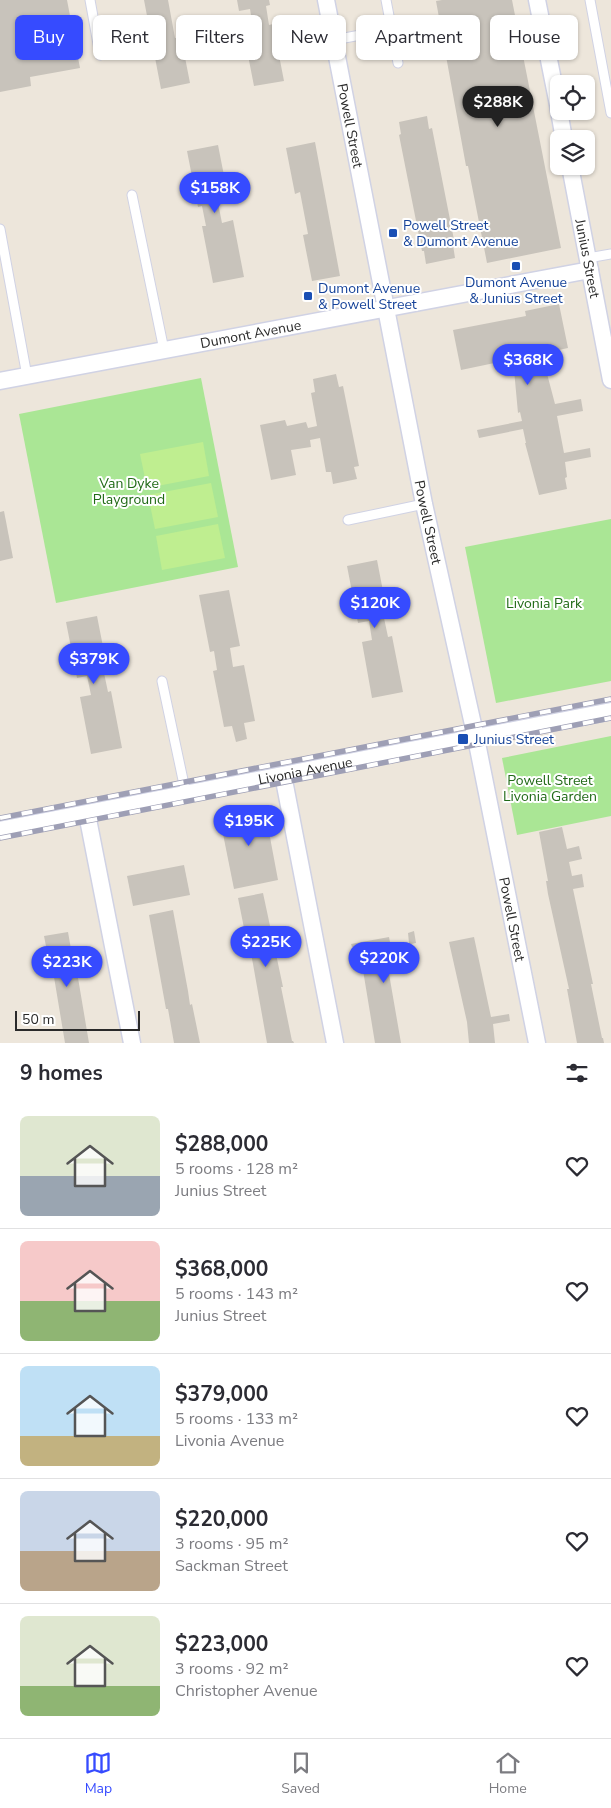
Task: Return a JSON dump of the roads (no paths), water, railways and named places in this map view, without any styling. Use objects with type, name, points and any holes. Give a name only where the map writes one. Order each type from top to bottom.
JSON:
[{"type":"street","name":"Powell Street","points":[[326,0],[329,15]]},
{"type":"street","points":[[537,0],[552,75]]},
{"type":"street","name":"Powell Street","points":[[338,60],[424,504],[476,738],[537,1043]]},
{"type":"street","name":"Junius Street","points":[[572,175],[611,380]]},
{"type":"street","name":"Dumont Avenue","points":[[0,381],[385,308],[589,264]]},
{"type":"street","name":"Livonia Avenue","points":[[0,830],[611,711]]},
{"type":"street","points":[[283,775],[335,1043]]},
{"type":"street","points":[[87,814],[132,1043]]},
{"type":"lane","points":[[90,0],[93,16]]},
{"type":"lane","points":[[386,0],[389,15]]},
{"type":"lane","points":[[590,0],[609,91],[611,114]]},
{"type":"lane","points":[[132,195],[164,350]]},
{"type":"lane","points":[[0,228],[27,376]]},
{"type":"lane","points":[[589,264],[611,254]]},
{"type":"lane","points":[[348,520],[424,504]]},
{"type":"lane","points":[[162,681],[186,794]]},
{"type":"railway","points":[[0,818],[611,699]]},
{"type":"railway","points":[[0,838],[611,718]]},
{"type":"place","name":"Powell Street & Dumont Avenue","points":[[393,233]]},
{"type":"place","name":"Dumont Avenue & Junius Street","points":[[516,266]]},
{"type":"place","name":"Dumont Avenue & Powell Street","points":[[308,296]]},
{"type":"place","name":"Junius Street","points":[[463,739]]},
{"type":"park label","name":"Van Dyke Playground","points":[[129,492]]},
{"type":"park label","name":"Livonia Park","points":[[544,603]]},
{"type":"park label","name":"Powell Street Livonia Garden","points":[[550,788]]}]
